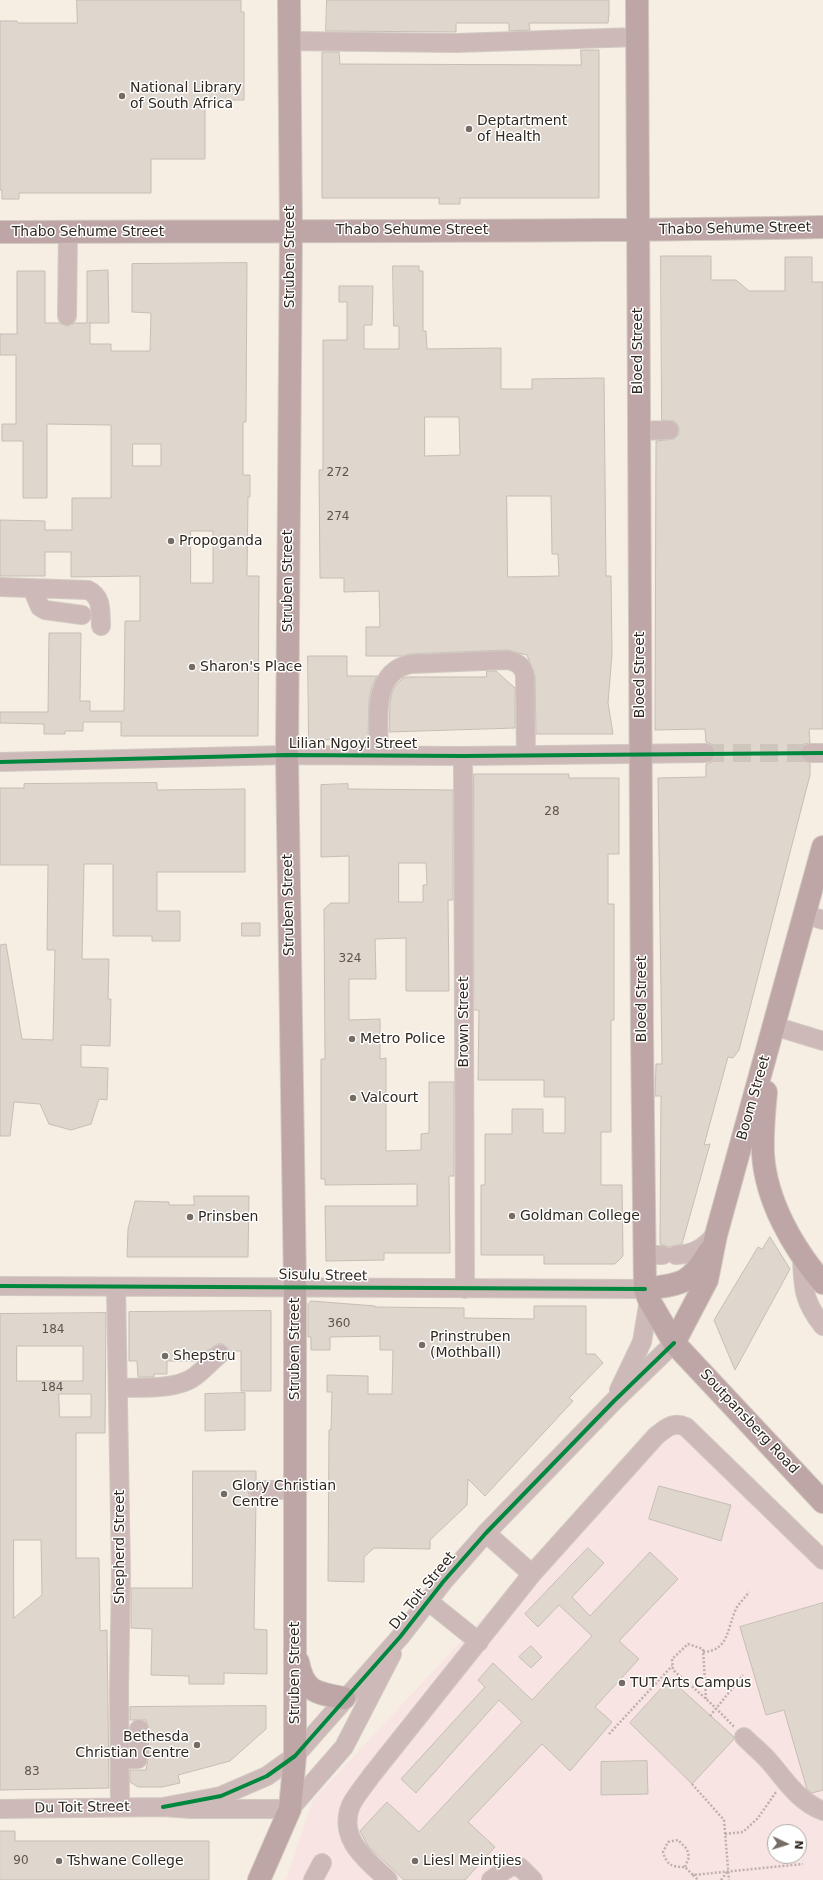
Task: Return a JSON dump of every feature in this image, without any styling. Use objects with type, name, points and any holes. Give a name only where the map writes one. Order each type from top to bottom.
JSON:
[{"type":"main road","name":"Struben Street","points":[[260,1880],[290,1809],[294,1756],[295,1287],[287,755],[291,230],[289,0]]},
{"type":"main road","name":"Bloed Street","points":[[637,0],[640,753],[661,1255],[647,1295]]},
{"type":"main road","name":"Thabo Sehume Street","points":[[0,232],[291,230],[638,231],[823,227]]},
{"type":"main road","name":"Boom Street","points":[[674,1343],[707,1280],[715,1239],[772,1035],[814,917],[823,847]]},
{"type":"main road","points":[[772,1035],[764,1121],[763,1155],[768,1181],[778,1215],[802,1256],[823,1283]]},
{"type":"main road","points":[[674,1343],[647,1295],[687,1280],[697,1271],[715,1239]]},
{"type":"main road","name":"Soutpansberg Road","points":[[674,1343],[823,1502]]},
{"type":"main road","points":[[295,1645],[301,1675],[308,1687],[316,1692],[344,1698]]},
{"type":"street","points":[[289,41],[456,43],[637,37]]},
{"type":"street","points":[[67,316],[68,232]]},
{"type":"street","points":[[639,431],[669,430]]},
{"type":"street","points":[[0,588],[88,590],[94,592],[100,601],[101,626]]},
{"type":"street","points":[[32,588],[40,607],[45,610],[82,615]]},
{"type":"street","points":[[379,755],[380,695],[384,683],[398,669],[410,664],[507,660],[519,664],[524,668],[526,755]]},
{"type":"street","name":"Lilian Ngoyi Street","points":[[0,762],[287,755],[462,756],[706,753]]},
{"type":"street","name":"Brown Street","points":[[462,756],[465,1289]]},
{"type":"street","points":[[772,1035],[823,1041]]},
{"type":"street","points":[[661,1255],[687,1254],[700,1249],[715,1239]]},
{"type":"street","points":[[802,1256],[802,1281],[806,1300],[815,1317],[823,1326]]},
{"type":"street","name":"Sisulu Street","points":[[0,1286],[465,1289],[647,1295]]},
{"type":"street","name":"Shepherd Street","points":[[116,1287],[119,1388],[121,1575],[120,1807]]},
{"type":"street","name":"Du Toit Street","points":[[614,1401],[642,1342],[647,1295]]},
{"type":"street","name":"Du Toit Street","points":[[163,1807],[221,1796],[267,1776],[294,1756],[344,1698],[400,1637],[428,1601],[486,1533],[614,1401],[674,1343]]},
{"type":"street","points":[[119,1388],[162,1386],[184,1382],[192,1378],[220,1354]]},
{"type":"street","points":[[388,1880],[361,1854],[351,1841],[348,1825],[352,1804],[371,1776],[532,1574],[656,1436],[669,1426],[674,1424],[686,1426],[823,1560]]},
{"type":"street","points":[[258,1490],[295,1490]]},
{"type":"street","points":[[486,1533],[532,1574]]},
{"type":"street","points":[[428,1601],[479,1642]]},
{"type":"street","name":"Du Toit Street","points":[[0,1809],[163,1807],[191,1809],[290,1809],[344,1747],[379,1681],[400,1637]]},
{"type":"street","points":[[120,1759],[138,1764],[139,1729]]},
{"type":"street","points":[[744,1737],[767,1759],[798,1796],[810,1806],[823,1811]]},
{"type":"street","points":[[313,1880],[322,1863]]},
{"type":"street","points":[[491,1880],[511,1866],[520,1867],[534,1880]]},
{"type":"path","points":[[703,1652],[713,1652],[724,1642],[736,1608],[749,1592]]},
{"type":"path","points":[[706,1700],[703,1649],[688,1644],[672,1659],[672,1670],[706,1700],[716,1708],[744,1737]]},
{"type":"path","points":[[609,1734],[672,1666]]},
{"type":"path","points":[[710,1716],[743,1675]]},
{"type":"path","points":[[726,1834],[743,1832],[758,1818],[784,1779]]},
{"type":"path","points":[[692,1784],[724,1820],[729,1880]]},
{"type":"path","points":[[685,1867],[689,1857],[687,1849],[678,1840],[668,1842],[663,1852],[666,1861],[674,1867],[685,1867],[698,1880]]},
{"type":"path","points":[[693,1875],[729,1870],[803,1864]]},
{"type":"path","points":[[721,1880],[729,1870]]},
{"type":"shaded area","name":"TUT Arts Campus","points":[[667,1420],[823,1567],[823,1880],[286,1880],[313,1800]]},
{"type":"building","name":"National Library of South Africa","points":[[77,0],[241,0],[241,12],[244,12],[244,100],[205,100],[205,159],[151,159],[151,193],[19,193],[19,199],[2,199],[2,190],[0,190],[0,21],[17,21],[18,23],[77,23]]},
{"type":"building","points":[[327,0],[609,0],[609,14],[608,23],[529,23],[530,30],[509,31],[509,23],[456,23],[456,32],[326,31]]},
{"type":"building","points":[[581,50],[599,50],[599,198],[460,198],[460,204],[439,204],[439,198],[322,198],[322,52],[339,52],[340,64],[581,65]]},
{"type":"building","points":[[661,256],[711,256],[711,280],[736,280],[749,291],[785,291],[785,257],[812,257],[812,282],[823,282],[823,729],[809,729],[810,743],[804,744],[801,748],[801,759],[810,763],[810,775],[739,1050],[733,1058],[728,1057],[704,1145],[710,1144],[682,1244],[669,1247],[660,1244],[661,1096],[655,1096],[656,1064],[662,1064],[658,778],[706,777],[706,764],[712,762],[716,753],[715,747],[706,742],[705,729],[655,730],[656,441],[674,439],[678,435],[679,430],[678,425],[674,421],[662,420]]},
{"type":"building","points":[[247,263],[246,422],[243,422],[243,475],[250,475],[250,497],[248,497],[247,576],[259,576],[258,736],[121,736],[121,722],[83,722],[83,731],[65,731],[65,734],[44,734],[44,724],[0,723],[0,712],[48,712],[49,633],[81,633],[80,701],[90,701],[90,711],[124,711],[125,621],[140,621],[140,576],[71,577],[71,552],[45,552],[45,576],[0,576],[0,520],[45,521],[45,530],[72,530],[72,498],[111,498],[111,425],[47,424],[47,498],[23,498],[23,441],[2,441],[2,424],[16,424],[16,355],[0,355],[0,334],[17,334],[17,271],[45,271],[45,323],[59,323],[67,326],[75,323],[87,323],[87,271],[108,270],[109,323],[90,323],[90,344],[111,344],[111,351],[150,351],[151,313],[132,312],[132,264]],"holes":[[[133,444],[161,444],[161,466],[133,466]],[[191,531],[213,531],[213,583],[191,583]]]},
{"type":"building","points":[[393,266],[419,266],[419,271],[423,271],[423,331],[426,331],[427,349],[501,348],[501,389],[532,389],[532,379],[604,378],[606,576],[611,576],[612,654],[608,703],[613,734],[536,734],[535,676],[527,655],[507,650],[410,654],[403,656],[366,656],[366,627],[380,627],[379,591],[344,592],[344,578],[320,578],[319,470],[323,470],[323,340],[347,340],[347,302],[339,302],[339,286],[373,286],[372,325],[364,325],[364,349],[399,349],[399,326],[394,326]],"holes":[[[425,417],[459,417],[460,455],[425,456]],[[507,496],[551,496],[552,554],[558,554],[559,576],[508,577]]]},
{"type":"building","points":[[308,656],[347,656],[347,676],[377,676],[372,686],[369,700],[368,739],[309,740]]},
{"type":"building","points":[[487,671],[496,671],[515,688],[515,728],[389,732],[392,692],[403,678],[486,677]]},
{"type":"building","points":[[474,774],[569,774],[569,778],[619,778],[619,854],[608,854],[608,904],[614,904],[614,1020],[611,1020],[611,1132],[601,1132],[601,1185],[622,1185],[623,1256],[615,1264],[544,1264],[544,1255],[481,1255],[481,1185],[485,1185],[485,1134],[512,1134],[512,1109],[543,1109],[543,1133],[565,1133],[565,1097],[544,1097],[544,1080],[478,1080],[479,1010],[474,1010]]},
{"type":"building","points":[[157,783],[157,790],[245,789],[245,872],[157,872],[157,911],[180,911],[180,941],[152,941],[152,936],[113,936],[113,864],[84,864],[82,959],[109,959],[108,999],[111,999],[110,1046],[81,1045],[81,1067],[108,1068],[107,1100],[99,1099],[91,1124],[71,1130],[49,1124],[40,1104],[14,1102],[10,1136],[0,1136],[0,945],[6,944],[22,1039],[53,1040],[55,950],[47,950],[48,865],[0,865],[0,788],[24,788],[24,784]]},
{"type":"building","points":[[348,784],[348,789],[453,790],[453,900],[448,900],[449,991],[406,991],[406,938],[375,939],[376,979],[349,979],[349,1020],[380,1019],[380,1059],[386,1058],[386,1151],[421,1150],[421,1134],[429,1133],[429,1082],[454,1082],[454,1176],[449,1176],[450,1253],[384,1253],[384,1260],[326,1261],[325,1206],[417,1206],[417,1184],[325,1185],[325,1179],[321,1179],[321,1059],[325,1059],[324,909],[331,903],[349,903],[349,856],[321,857],[321,785]],"holes":[[[399,863],[426,863],[427,885],[423,885],[423,902],[399,902]]]},
{"type":"building","points":[[242,923],[260,923],[260,936],[242,936]]},
{"type":"building","name":"Prinsben","points":[[194,1196],[249,1196],[248,1257],[127,1257],[128,1229],[135,1201],[169,1202],[169,1205],[194,1205]]},
{"type":"building","points":[[770,1237],[790,1269],[735,1370],[714,1320],[758,1247],[762,1249]]},
{"type":"building","points":[[311,1301],[375,1307],[464,1308],[464,1318],[534,1319],[534,1306],[586,1306],[586,1354],[595,1354],[603,1363],[569,1398],[573,1401],[485,1496],[468,1479],[467,1505],[430,1540],[430,1549],[374,1548],[364,1557],[364,1582],[328,1581],[329,1430],[331,1430],[332,1392],[327,1392],[327,1375],[368,1376],[368,1394],[392,1394],[393,1350],[380,1350],[380,1336],[330,1337],[330,1350],[311,1350],[311,1337],[308,1337],[308,1304]]},
{"type":"building","name":"Shepstru","points":[[271,1311],[271,1391],[241,1391],[241,1351],[230,1351],[223,1344],[218,1344],[207,1351],[200,1351],[200,1358],[197,1361],[167,1361],[167,1374],[154,1374],[154,1377],[138,1377],[137,1361],[129,1361],[129,1312]]},
{"type":"building","points":[[106,1313],[105,1433],[76,1433],[76,1558],[99,1558],[100,1631],[107,1630],[109,1788],[0,1790],[0,1314]],"holes":[[[17,1346],[83,1346],[83,1381],[17,1381]],[[59,1394],[91,1394],[91,1417],[60,1417]],[[14,1540],[41,1540],[42,1595],[14,1618]]]},
{"type":"building","points":[[245,1393],[245,1430],[205,1431],[205,1394]]},
{"type":"building","points":[[193,1471],[256,1471],[256,1480],[249,1484],[248,1490],[249,1496],[256,1500],[254,1629],[267,1630],[267,1674],[224,1673],[224,1684],[189,1684],[189,1676],[151,1675],[152,1629],[131,1628],[131,1588],[192,1588]]},
{"type":"building","points":[[659,1486],[731,1505],[721,1541],[649,1519]]},
{"type":"building","points":[[588,1548],[604,1563],[572,1597],[590,1616],[650,1552],[678,1579],[619,1641],[639,1659],[595,1707],[612,1722],[570,1771],[542,1744],[468,1822],[495,1847],[465,1880],[404,1880],[368,1846],[360,1831],[387,1802],[419,1832],[522,1722],[499,1700],[416,1793],[401,1779],[485,1687],[478,1680],[493,1663],[532,1700],[592,1636],[559,1605],[538,1627],[525,1614]]},
{"type":"building","points":[[823,1603],[823,1790],[812,1793],[807,1789],[784,1710],[766,1715],[740,1627]]},
{"type":"building","points":[[531,1646],[542,1657],[531,1668],[519,1657]]},
{"type":"building","points":[[670,1679],[734,1737],[734,1739],[692,1784],[630,1723]]},
{"type":"building","name":"Bethesda Christian Centre","points":[[266,1706],[266,1729],[230,1761],[178,1775],[180,1783],[162,1787],[138,1787],[130,1782],[130,1770],[146,1770],[149,1729],[146,1720],[130,1720],[130,1707]]},
{"type":"building","points":[[647,1761],[648,1794],[601,1795],[601,1762]]},
{"type":"building","points":[[0,1831],[15,1831],[15,1841],[209,1841],[209,1880],[0,1880]]},
{"type":"tunnel","points":[[706,753],[810,753]]},
{"type":"cycle path","points":[[0,762],[287,755],[463,756],[823,753]]},
{"type":"cycle path","points":[[0,1286],[645,1289]]},
{"type":"cycle path","points":[[163,1807],[221,1796],[267,1776],[295,1756],[400,1637],[443,1582],[486,1533],[614,1401],[674,1343]]},
{"type":"place","name":"National Library of South Africa","points":[[122,96]]},
{"type":"place","name":"Deptartment of Health","points":[[469,129]]},
{"type":"place","name":"Propoganda","points":[[171,541]]},
{"type":"place","name":"Sharon's Place","points":[[192,667]]},
{"type":"place","name":"Metro Police","points":[[352,1039]]},
{"type":"place","name":"Valcourt","points":[[353,1098]]},
{"type":"place","name":"Goldman College","points":[[512,1216]]},
{"type":"place","name":"Prinsben","points":[[190,1217]]},
{"type":"place","name":"Prinstruben (Mothball)","points":[[422,1345]]},
{"type":"place","name":"Shepstru","points":[[165,1356]]},
{"type":"place","name":"Glory Christian Centre","points":[[224,1494]]},
{"type":"place","name":"TUT Arts Campus","points":[[622,1683]]},
{"type":"place","name":"Bethesda Christian Centre","points":[[197,1745]]},
{"type":"place","name":"Tshwane College","points":[[59,1861]]},
{"type":"place","name":"Liesl Meintjies","points":[[415,1861]]}]
